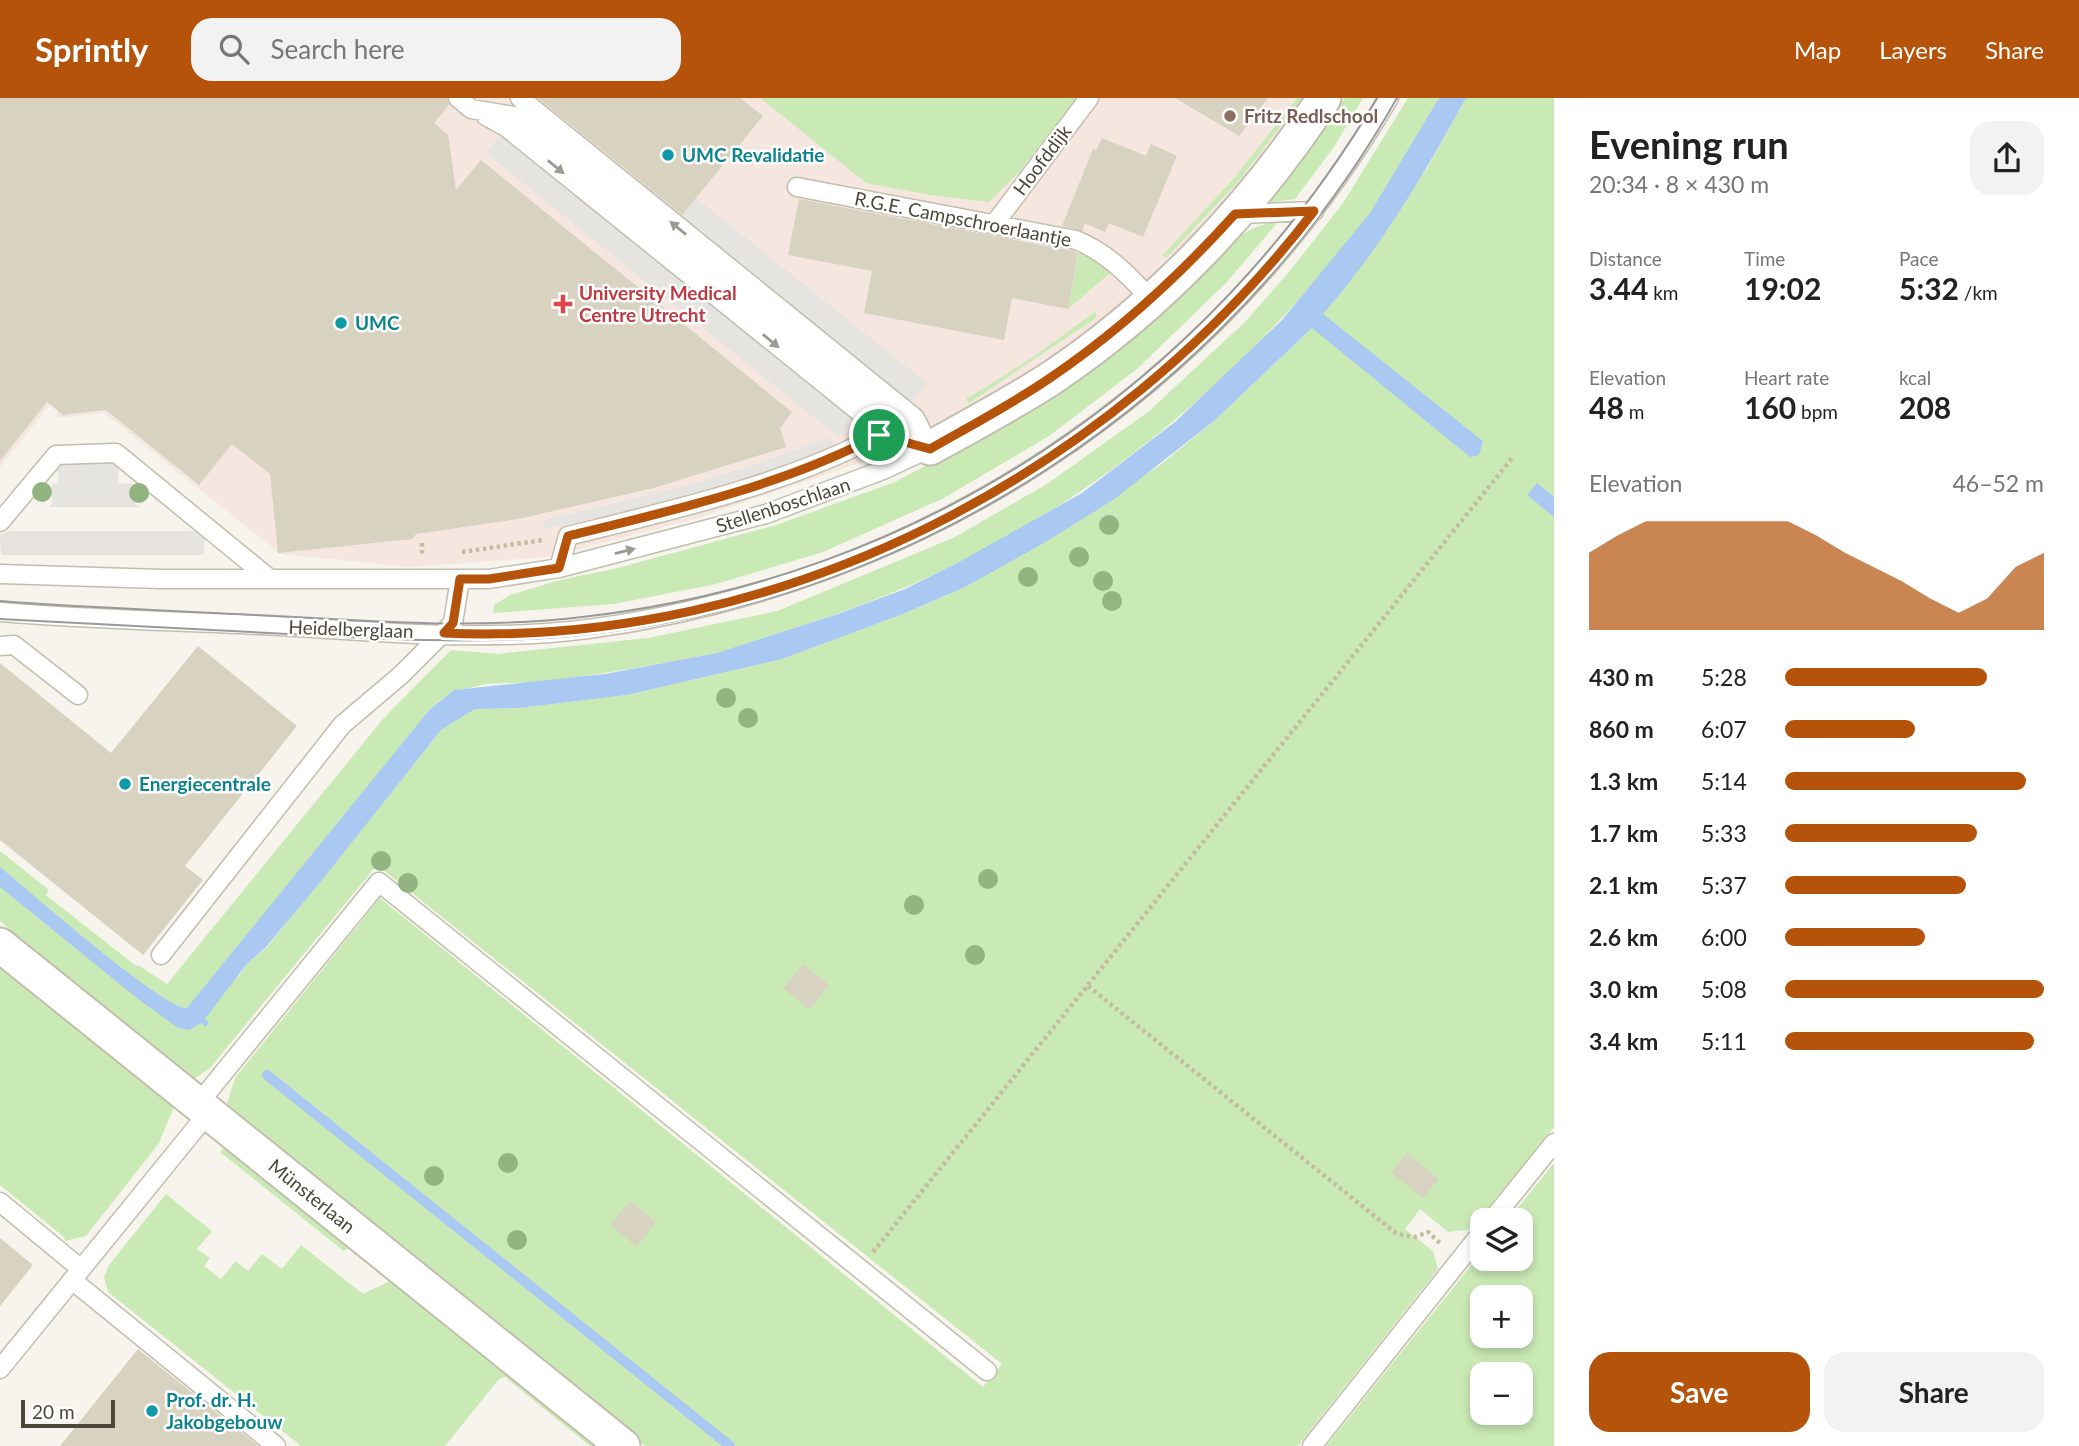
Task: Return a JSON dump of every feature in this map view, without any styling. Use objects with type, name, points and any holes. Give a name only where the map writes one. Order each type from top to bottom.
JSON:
[{"type":"street","name":"Stellenboschlaan","points":[[930,449],[1051,378],[1150,299],[1203,250],[1235,214],[1277,165],[1324,98]]},
{"type":"street","name":"Münsterlaan","points":[[0,946],[623,1446]]},
{"type":"lane","points":[[509,98],[514,116]]},
{"type":"lane","points":[[520,98],[915,418],[930,449]]},
{"type":"lane","name":"Hoofddijk","points":[[995,223],[1090,98]]},
{"type":"lane","name":"Heidelberglaan","points":[[0,612],[494,635],[586,629],[734,601],[884,548],[961,511],[1045,462],[1095,427],[1182,356],[1268,269],[1362,144],[1389,98]]},
{"type":"lane","points":[[470,102],[514,116],[930,449]]},
{"type":"lane","points":[[470,102],[506,127],[862,415],[879,435],[930,449]]},
{"type":"lane","name":"R.G.E. Campschroerlaantje","points":[[797,187],[1076,240],[1089,245],[1129,275],[1150,299]]},
{"type":"lane","points":[[1235,214],[1314,211]]},
{"type":"lane","name":"Stellenboschlaan","points":[[559,568],[568,536],[722,495],[840,456],[879,435]]},
{"type":"lane","name":"Stellenboschlaan","points":[[0,574],[270,579],[489,579],[559,568],[766,514],[872,475],[930,449]]},
{"type":"lane","points":[[0,522],[56,455],[116,453],[270,579]]},
{"type":"lane","points":[[161,955],[342,725],[401,675],[453,623],[460,579]]},
{"type":"lane","points":[[0,646],[14,645],[78,695]]},
{"type":"lane","points":[[0,1369],[77,1274],[379,882],[987,1371]]},
{"type":"lane","points":[[1502,1208],[1554,1143]]},
{"type":"lane","points":[[0,1202],[77,1274],[276,1446]]},
{"type":"lane","points":[[1312,1446],[1470,1247]]},
{"type":"path","points":[[859,1269],[1513,457]]},
{"type":"path","points":[[1088,986],[1397,1234],[1415,1237],[1428,1232],[1459,1261]]},
{"type":"shaded area","name":"University Medical Centre Utrecht","points":[[0,98],[1310,98],[1290,129],[1166,273],[1085,335],[944,431],[874,458],[688,521],[548,557],[409,567],[280,554],[104,413],[57,418],[56,397],[0,467]]},
{"type":"shaded area","points":[[530,98],[535,98],[681,216],[696,198],[927,383],[910,404],[855,416],[838,437],[486,153]]},
{"type":"shaded area","points":[[828,438],[837,445],[758,475],[637,509],[541,530],[547,519],[675,489],[754,465]]},
{"type":"shaded area","points":[[118,460],[120,466],[117,483],[135,484],[135,504],[140,507],[49,507],[52,504],[52,484],[58,483],[59,475],[54,469],[56,463]]},
{"type":"shaded area","points":[[9,531],[203,531],[206,535],[203,555],[1,555],[0,535]]},
{"type":"green space","points":[[760,98],[1078,98],[1019,172],[989,202],[866,183]]},
{"type":"green space","points":[[1297,98],[1302,98],[1238,182],[1167,257],[1162,256],[1235,177]]},
{"type":"green space","points":[[1345,98],[1363,98],[1334,147],[1295,199],[1268,203]]},
{"type":"green space","points":[[1408,98],[1439,98],[1379,201],[1312,285],[1251,350],[1187,409],[1119,464],[1048,513],[972,556],[892,593],[807,624],[712,654],[540,682],[481,685],[460,690],[444,698],[430,709],[199,995],[238,977],[246,965],[267,947],[441,730],[475,709],[519,708],[627,695],[782,659],[903,614],[965,587],[1159,466],[1214,421],[1312,328],[1376,245],[1429,165],[1466,98],[1554,98],[1554,1127],[1490,1208],[1470,1208],[1470,1229],[1448,1232],[1420,1209],[1405,1229],[1433,1251],[1438,1269],[1298,1446],[645,1446],[226,1106],[235,1078],[380,898],[983,1387],[1002,1364],[377,865],[210,1068],[192,1080],[0,921],[0,851],[49,890],[46,895],[136,966],[167,984],[383,719],[451,650],[497,654],[648,638],[777,611],[953,538],[1047,484],[1148,412],[1246,321],[1343,203]]},
{"type":"green space","points":[[1278,222],[1226,283],[1137,369],[1049,436],[944,498],[823,552],[716,584],[614,604],[493,613],[494,605],[510,595],[776,525],[895,482],[1019,416],[1236,239],[1259,226]]},
{"type":"green space","points":[[1079,252],[1111,272],[1068,309]]},
{"type":"green space","points":[[1096,311],[1096,318],[969,403],[966,399],[1030,359]]},
{"type":"green space","points":[[0,961],[168,1097],[174,1107],[159,1143],[86,1236],[65,1241],[64,1237],[0,1185]]},
{"type":"green space","points":[[225,1147],[353,1245],[344,1251],[340,1248],[220,1152]]},
{"type":"green space","points":[[1554,1163],[1554,1446],[1326,1446],[1470,1267],[1470,1271],[1533,1271],[1533,1208],[1518,1208]]},
{"type":"green space","points":[[166,1194],[212,1231],[197,1249],[210,1258],[204,1266],[221,1279],[236,1261],[248,1271],[262,1254],[282,1269],[301,1245],[363,1294],[394,1279],[602,1446],[590,1446],[505,1377],[499,1379],[445,1446],[301,1446],[108,1292],[104,1277],[109,1265]]},
{"type":"water","points":[[1439,98],[1466,98],[1400,210],[1364,263],[1323,314],[1483,441],[1479,455],[1470,457],[1312,328],[1214,421],[1113,500],[1044,543],[965,587],[903,614],[782,659],[627,695],[519,708],[475,709],[441,730],[322,880],[266,947],[246,965],[205,1019],[209,1022],[206,1027],[201,1023],[189,1030],[178,1028],[138,999],[0,887],[0,867],[125,970],[173,1003],[187,1008],[430,709],[454,690],[605,674],[717,653],[905,589],[1082,493],[1175,422],[1282,320],[1370,213]]},
{"type":"water","points":[[1537,483],[1554,497],[1554,517],[1527,495]]},
{"type":"building","name":"UMC","points":[[0,98],[447,98],[449,105],[434,123],[448,135],[456,190],[481,160],[792,412],[780,428],[786,447],[654,488],[518,519],[416,534],[412,539],[278,553],[270,474],[232,444],[199,485],[106,410],[63,415],[47,402],[0,461]]},
{"type":"building","name":"UMC Revalidatie","points":[[538,98],[740,98],[763,116],[682,215]]},
{"type":"building","name":"Fritz Redlschool","points":[[1175,98],[1268,98],[1239,136]]},
{"type":"building","points":[[1102,138],[1146,156],[1151,144],[1177,156],[1143,237],[1109,223],[1105,232],[1084,223],[1083,231],[1062,226],[1093,149],[1096,150]]},
{"type":"building","points":[[799,199],[1073,251],[1078,254],[1068,309],[1012,298],[1004,340],[864,313],[872,271],[788,255]]},
{"type":"building","name":"Energiecentrale","points":[[198,646],[297,726],[185,866],[203,880],[143,955],[0,840],[0,663],[111,753]]},
{"type":"building","points":[[803,964],[829,985],[810,1010],[783,988]]},
{"type":"building","points":[[1407,1153],[1439,1179],[1423,1198],[1391,1173]]},
{"type":"building","points":[[630,1201],[656,1222],[637,1247],[610,1225]]},
{"type":"building","points":[[0,1238],[33,1265],[0,1306]]},
{"type":"building","name":"Prof. dr. H. Jakobgebouw","points":[[138,1349],[215,1411],[258,1446],[60,1446]]},
{"type":"waterway","points":[[267,1075],[730,1446]]},
{"type":"tram line","points":[[0,601],[390,622],[505,623],[582,617],[706,596],[824,561],[936,513],[1041,452],[1139,380],[1228,296],[1307,202],[1377,98]]},
{"type":"tram line","points":[[0,619],[390,639],[527,639],[561,637],[690,618],[814,583],[933,534],[1045,470],[1149,394],[1243,306],[1326,207],[1397,98]]},
{"type":"place","name":"Fritz Redlschool","points":[[1230,116]]},
{"type":"place","name":"UMC Revalidatie","points":[[668,155]]},
{"type":"place","name":"University Medical Centre Utrecht","points":[[563,304]]},
{"type":"place","name":"UMC","points":[[341,323]]},
{"type":"place","name":"Energiecentrale","points":[[125,784]]},
{"type":"place","name":"Prof. dr. H. Jakobgebouw","points":[[152,1411]]},
{"type":"route","points":[[1314,211],[1268,269],[1182,356],[1095,427],[1045,462],[961,511],[884,548],[734,601],[586,629],[526,634],[444,633],[453,623],[460,579],[489,579],[559,568],[568,536],[722,495],[840,456],[879,435],[930,449],[1051,378],[1109,334],[1203,250],[1235,214],[1314,211]]}]
